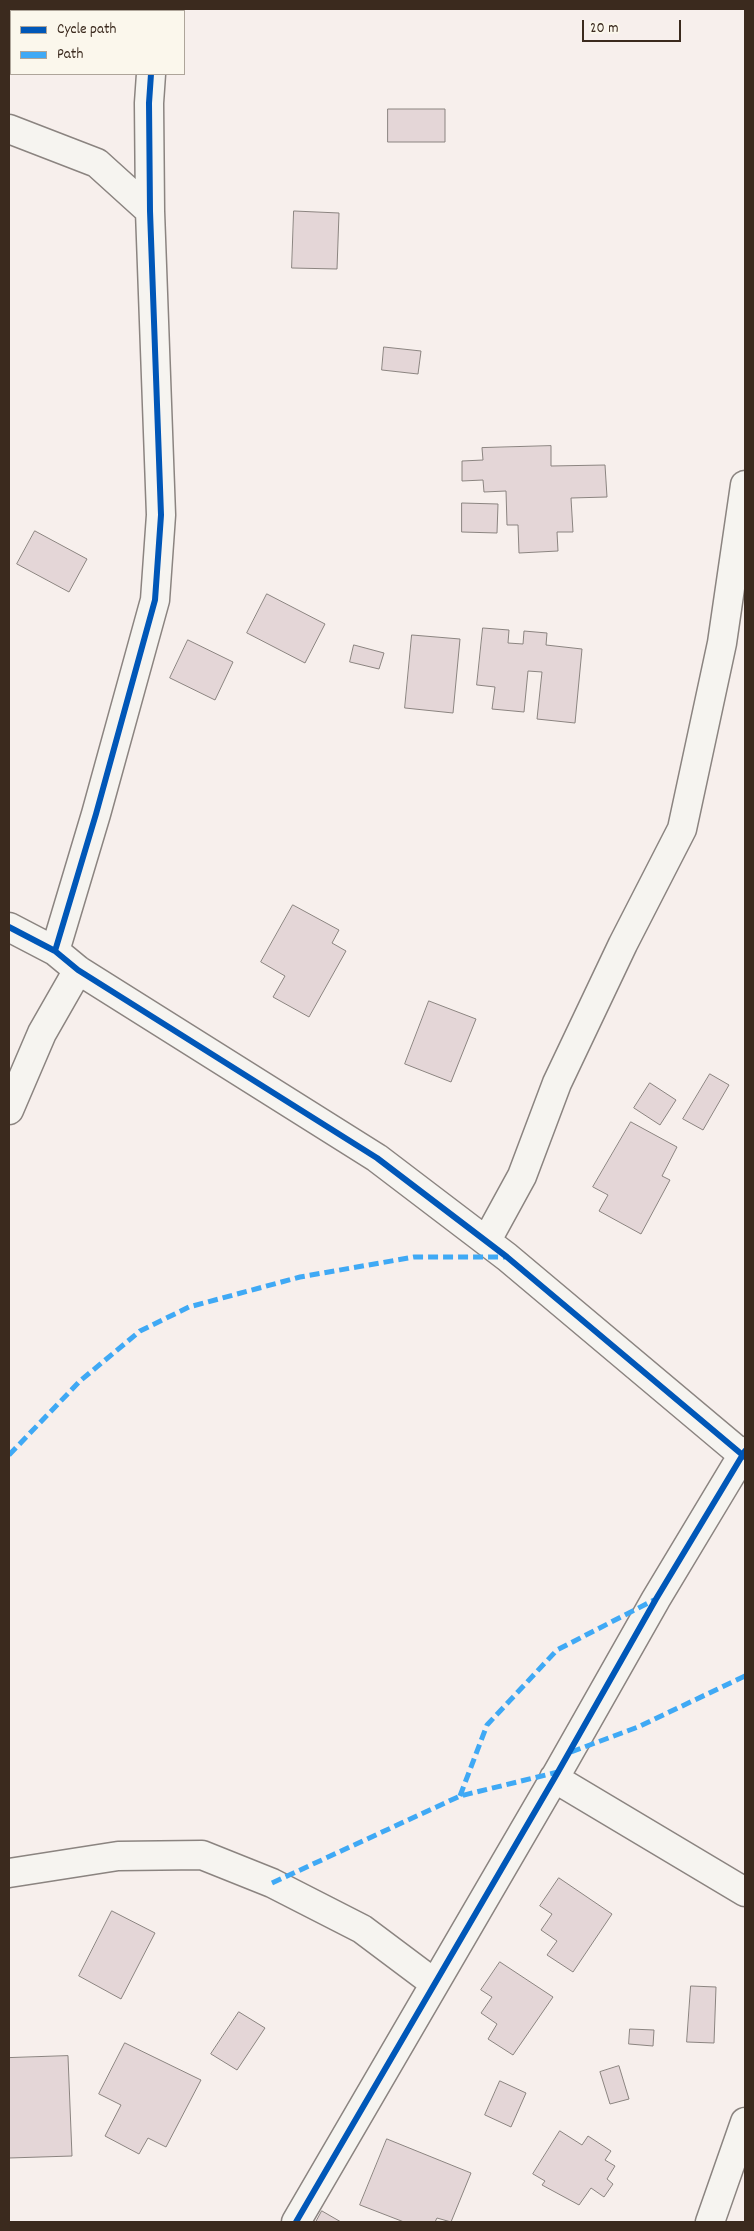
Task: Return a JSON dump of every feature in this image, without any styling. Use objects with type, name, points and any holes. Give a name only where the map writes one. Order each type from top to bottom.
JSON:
[{"type":"street","points":[[55,952],[96,814],[155,600],[161,515],[150,211],[149,102],[151,75]]},
{"type":"street","points":[[9,128],[97,164],[150,211]]},
{"type":"street","points":[[487,1240],[522,1176],[565,1065],[623,944],[682,829],[722,642],[745,485]]},
{"type":"street","points":[[9,927],[55,952],[78,970],[377,1158],[487,1240],[744,1454],[296,2222]]},
{"type":"street","points":[[9,1110],[42,1033],[78,970]]},
{"type":"street","points":[[554,1778],[745,1892]]},
{"type":"street","points":[[9,1872],[118,1856],[202,1855],[272,1883],[362,1929],[434,1983]]},
{"type":"street","points":[[710,2222],[745,2122]]},
{"type":"building","points":[[9,9],[34,9],[10,10],[9,52]]},
{"type":"building","points":[[388,109],[445,109],[445,142],[388,142]]},
{"type":"building","points":[[294,211],[339,213],[337,269],[292,268]]},
{"type":"building","points":[[384,347],[421,351],[418,374],[382,370]]},
{"type":"building","points":[[551,446],[551,466],[605,465],[607,497],[571,498],[573,532],[557,532],[558,551],[519,553],[518,525],[507,525],[506,491],[484,492],[483,480],[462,481],[462,461],[483,460],[482,448]]},
{"type":"building","points":[[462,503],[498,504],[497,533],[462,532]]},
{"type":"building","points":[[35,531],[87,559],[69,592],[17,564]]},
{"type":"building","points":[[267,594],[325,624],[305,663],[247,633]]},
{"type":"building","points":[[483,628],[509,630],[508,643],[523,644],[524,631],[547,633],[546,645],[582,649],[575,723],[537,719],[542,672],[528,671],[524,712],[492,709],[495,687],[477,685]]},
{"type":"building","points":[[412,635],[460,639],[453,713],[405,708]]},
{"type":"building","points":[[188,640],[233,662],[215,700],[170,678]]},
{"type":"building","points":[[354,645],[384,653],[379,669],[350,662]]},
{"type":"building","points":[[293,905],[339,930],[332,943],[346,951],[309,1017],[273,997],[285,976],[261,962]]},
{"type":"building","points":[[429,1001],[476,1019],[451,1082],[405,1064]]},
{"type":"building","points":[[710,1074],[729,1085],[703,1130],[683,1119]]},
{"type":"building","points":[[650,1083],[676,1100],[660,1125],[634,1108]]},
{"type":"building","points":[[631,1122],[677,1147],[662,1176],[670,1180],[641,1234],[599,1211],[608,1195],[593,1187]]},
{"type":"building","points":[[559,1878],[612,1914],[573,1972],[547,1955],[557,1941],[541,1930],[552,1914],[540,1906]]},
{"type":"building","points":[[112,1911],[155,1933],[121,1999],[79,1976]]},
{"type":"building","points":[[500,1962],[553,1997],[513,2055],[488,2039],[497,2024],[481,2013],[492,1997],[481,1990]]},
{"type":"building","points":[[691,1986],[716,1987],[714,2043],[687,2042]]},
{"type":"building","points":[[239,2012],[265,2028],[237,2070],[211,2054]]},
{"type":"building","points":[[630,2029],[654,2030],[653,2046],[629,2044]]},
{"type":"building","points":[[125,2043],[201,2080],[166,2147],[148,2138],[139,2154],[105,2136],[121,2105],[99,2094]]},
{"type":"building","points":[[68,2056],[72,2156],[9,2158],[9,2058]]},
{"type":"building","points":[[619,2066],[629,2099],[610,2104],[600,2072]]},
{"type":"building","points":[[500,2081],[526,2093],[511,2127],[485,2115]]},
{"type":"building","points":[[560,2131],[582,2145],[588,2136],[611,2151],[605,2160],[615,2166],[607,2179],[613,2184],[604,2197],[591,2188],[579,2205],[542,2185],[545,2181],[533,2174]]},
{"type":"building","points":[[387,2139],[471,2173],[451,2222],[437,2218],[435,2222],[404,2222],[360,2205]]},
{"type":"building","points":[[322,2211],[341,2222],[316,2222]]},
{"type":"marked path","points":[[9,1455],[80,1381],[140,1331],[189,1307],[300,1277],[414,1257],[505,1257]]},
{"type":"marked path","points":[[460,1796],[487,1725],[557,1650],[654,1600]]},
{"type":"marked path","points":[[571,1752],[638,1727],[745,1676]]},
{"type":"marked path","points":[[272,1883],[460,1796],[558,1772]]},
{"type":"cycle path","points":[[55,951],[96,814],[155,600],[161,515],[150,211],[149,103],[151,75]]},
{"type":"cycle path","points":[[9,927],[55,951],[78,970],[377,1158],[507,1257],[745,1457]]},
{"type":"cycle path","points":[[296,2222],[558,1772],[656,1599],[745,1451]]}]
